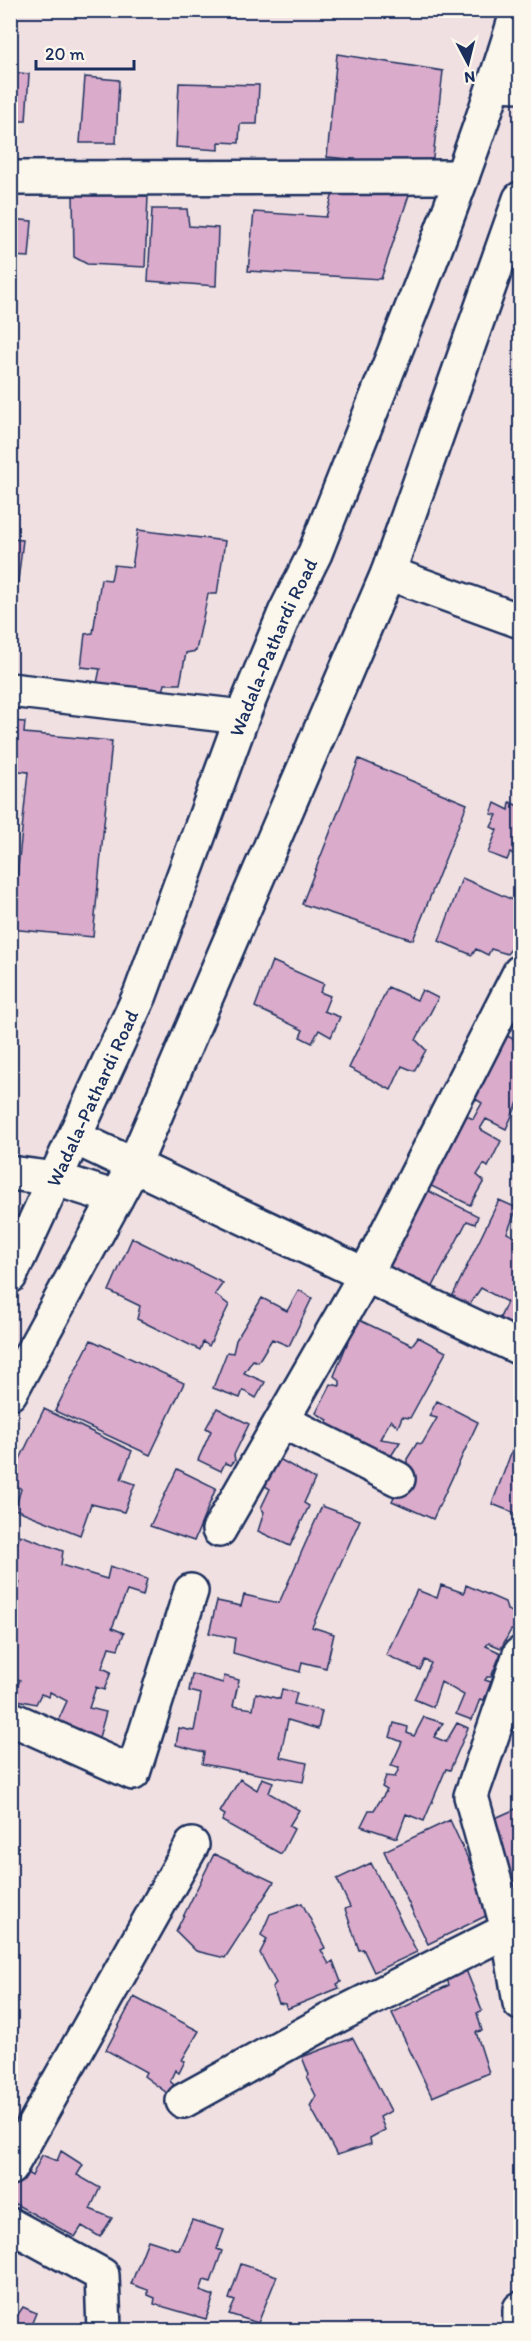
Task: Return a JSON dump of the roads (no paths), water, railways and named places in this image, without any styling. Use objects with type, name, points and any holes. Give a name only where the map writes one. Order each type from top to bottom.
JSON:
[{"type":"street","name":"Wadala-Pathardi Road","points":[[10,1276],[76,1138],[140,995],[242,717],[285,613],[315,553],[462,177],[508,84],[518,10]]},
{"type":"street","points":[[10,178],[462,177]]},
{"type":"street","points":[[10,1393],[134,1165],[388,573],[520,200]]},
{"type":"street","points":[[388,573],[520,621]]},
{"type":"street","points":[[10,690],[242,717]]},
{"type":"street","points":[[219,1530],[366,1274],[520,972]]},
{"type":"street","points":[[76,1138],[520,1348]]},
{"type":"street","points":[[10,1173],[56,1179],[116,1198]]},
{"type":"street","points":[[282,1421],[398,1479]]},
{"type":"street","points":[[10,1718],[133,1773],[191,1591]]},
{"type":"street","points":[[520,1654],[471,1796],[514,1927],[520,2003]]},
{"type":"street","points":[[10,2168],[192,1845]]},
{"type":"street","points":[[183,2101],[337,2016],[514,1927]]},
{"type":"street","points":[[10,2225],[102,2275],[104,2331]]},
{"type":"street","points":[[520,2309],[520,2331]]}]
